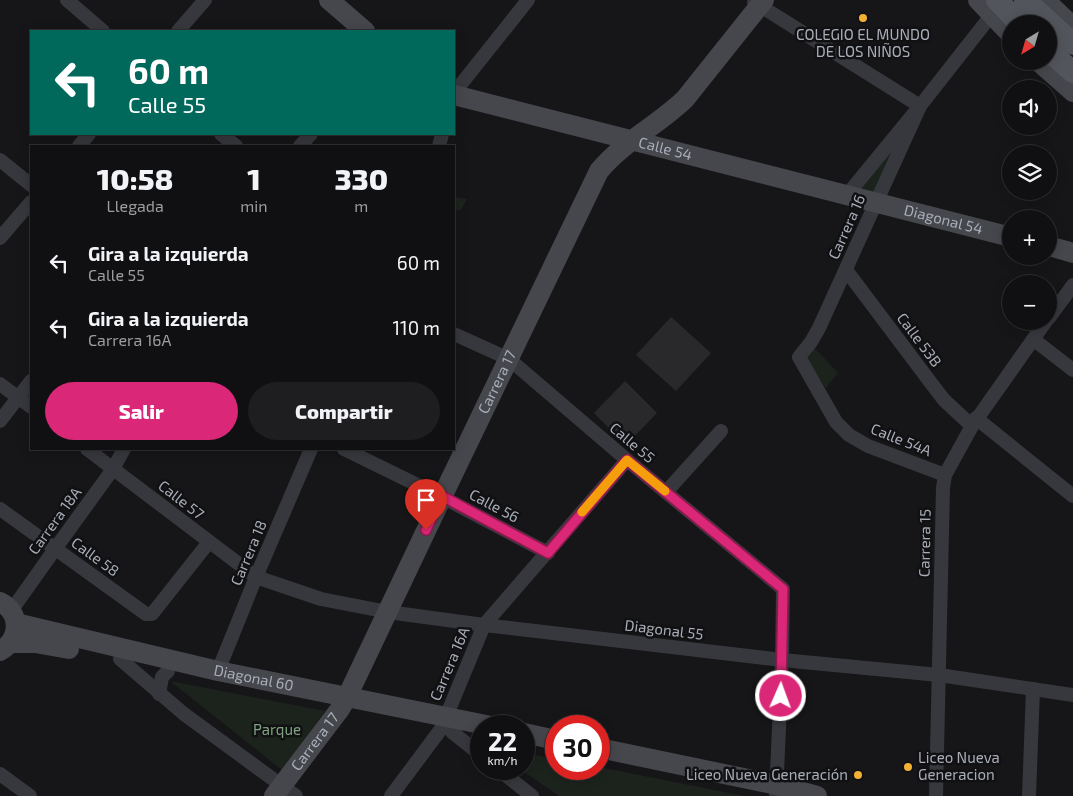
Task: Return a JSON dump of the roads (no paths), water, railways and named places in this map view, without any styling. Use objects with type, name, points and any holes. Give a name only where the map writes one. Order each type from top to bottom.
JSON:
[{"type":"main road","points":[[1025,0],[1073,44]]},
{"type":"main road","points":[[992,4],[1007,15]]},
{"type":"main road","points":[[1058,59],[1073,72]]},
{"type":"street","points":[[67,0],[102,30]]},
{"type":"street","points":[[179,30],[206,0]]},
{"type":"street","points":[[329,0],[364,30]]},
{"type":"street","points":[[455,93],[528,0]]},
{"type":"street","points":[[1045,0],[1073,27]]},
{"type":"street","points":[[758,2],[920,106]]},
{"type":"street","name":"Carrera 17","points":[[284,792],[343,703],[599,172],[609,160],[633,140],[670,114],[685,99],[758,2]]},
{"type":"street","points":[[992,4],[1002,20]]},
{"type":"street","name":"Carrera 16","points":[[847,195],[920,106],[992,4]]},
{"type":"street","points":[[1048,70],[1073,92]]},
{"type":"street","name":"Calle 54","points":[[455,94],[876,202]]},
{"type":"street","name":"Carrera 16","points":[[799,357],[819,328],[920,106]]},
{"type":"street","points":[[80,145],[89,135]]},
{"type":"street","points":[[222,135],[235,145]]},
{"type":"street","points":[[301,145],[310,135]]},
{"type":"street","points":[[0,160],[30,184]]},
{"type":"street","name":"Diagonal 54","points":[[876,202],[1002,235]]},
{"type":"street","points":[[0,238],[30,203]]},
{"type":"street","points":[[1057,248],[1073,252]]},
{"type":"street","name":"Calle 53B","points":[[846,270],[944,400],[1073,496]]},
{"type":"street","points":[[1057,307],[1073,286]]},
{"type":"street","name":"Carrera 15","points":[[936,796],[942,488],[944,475],[974,422],[1040,330]]},
{"type":"street","name":"Calle 55","points":[[455,334],[509,359],[783,589],[782,660]]},
{"type":"street","points":[[1033,339],[1073,370]]},
{"type":"street","name":"Calle 54A","points":[[799,357],[836,422],[849,435],[868,446],[944,475]]},
{"type":"street","points":[[0,421],[30,382]]},
{"type":"street","points":[[0,384],[30,406]]},
{"type":"street","points":[[666,492],[721,431]]},
{"type":"street","name":"Calle 57","points":[[88,450],[256,577]]},
{"type":"street","name":"Carrera 18A","points":[[9,612],[113,469],[123,450]]},
{"type":"street","name":"Carrera 18","points":[[218,671],[311,450]]},
{"type":"street","name":"Calle 56","points":[[346,450],[442,496],[548,553]]},
{"type":"street","name":"Carrera 16A","points":[[391,796],[446,726],[484,625],[627,460]]},
{"type":"street","name":"Calle 58","points":[[0,509],[146,614],[152,614],[209,542]]},
{"type":"street","name":"Diagonal 55","points":[[256,577],[321,599],[388,612],[782,660],[939,675],[1073,695]]},
{"type":"street","points":[[6,647],[14,637],[9,612]]},
{"type":"street","name":"Diagonal 60","points":[[9,612],[218,671],[343,703],[446,726],[470,734]]},
{"type":"street","name":"Diagonal 60","points":[[6,647],[36,643],[120,659],[168,671],[343,703]]},
{"type":"street","points":[[120,659],[159,694],[284,792]]},
{"type":"street","points":[[777,793],[782,660]]},
{"type":"street","points":[[159,694],[162,677],[168,671]]},
{"type":"street","points":[[1028,796],[1033,689]]},
{"type":"street","points":[[446,726],[470,746]]},
{"type":"street","name":"Diagonal 60","points":[[446,726],[470,726]]},
{"type":"street","points":[[610,751],[777,793]]},
{"type":"street","points":[[610,762],[777,793],[818,796]]},
{"type":"street","points":[[0,774],[30,796]]},
{"type":"street","points":[[512,780],[532,796]]},
{"type":"place","name":"COLEGIO EL MUNDO DE LOS NIÑOS","points":[[863,18]]},
{"type":"place","name":"Liceo Nueva Generacion","points":[[908,767]]},
{"type":"place","name":"Liceo Nueva Generación","points":[[858,775]]},
{"type":"park label","name":"Parque","points":[[277,730]]}]
